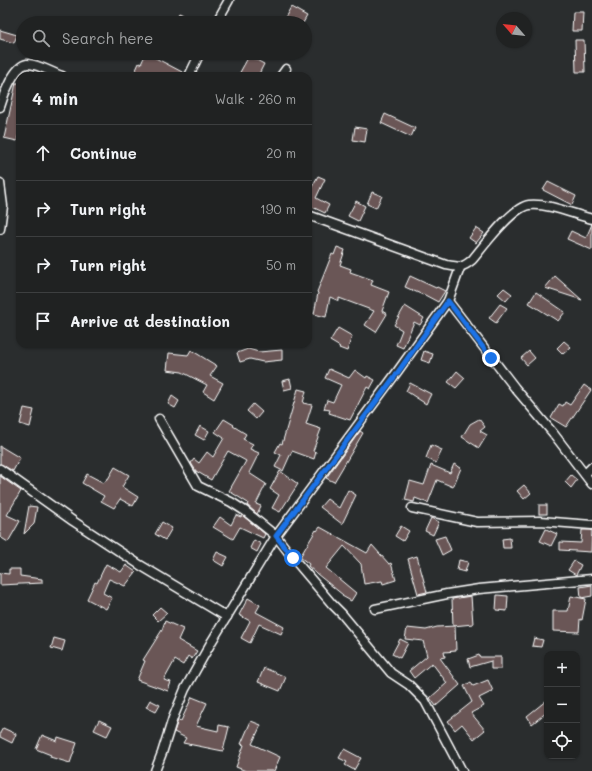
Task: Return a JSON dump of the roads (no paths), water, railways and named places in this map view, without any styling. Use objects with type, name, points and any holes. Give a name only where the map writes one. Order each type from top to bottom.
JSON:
[{"type":"street","points":[[220,16],[229,0]]},
{"type":"street","points":[[190,72],[196,60]]},
{"type":"street","points":[[0,107],[14,74],[21,66],[28,64],[36,65],[53,72]]},
{"type":"street","points":[[0,183],[3,206],[0,229]]},
{"type":"street","points":[[312,216],[446,265],[460,268],[472,260],[512,214],[520,207],[528,205],[541,205],[592,219]]},
{"type":"street","points":[[155,771],[172,718],[185,689],[276,536],[398,372],[448,301],[460,268]]},
{"type":"street","points":[[448,301],[592,484]]},
{"type":"street","points":[[160,419],[198,486],[231,502],[245,511],[276,536],[391,673],[409,685],[425,701],[462,771]]},
{"type":"street","points":[[585,474],[592,467]]},
{"type":"street","points":[[0,469],[73,521],[140,565],[227,617]]},
{"type":"street","points":[[412,508],[477,522],[540,521],[592,525]]},
{"type":"street","points":[[375,609],[479,589],[592,580]]}]
